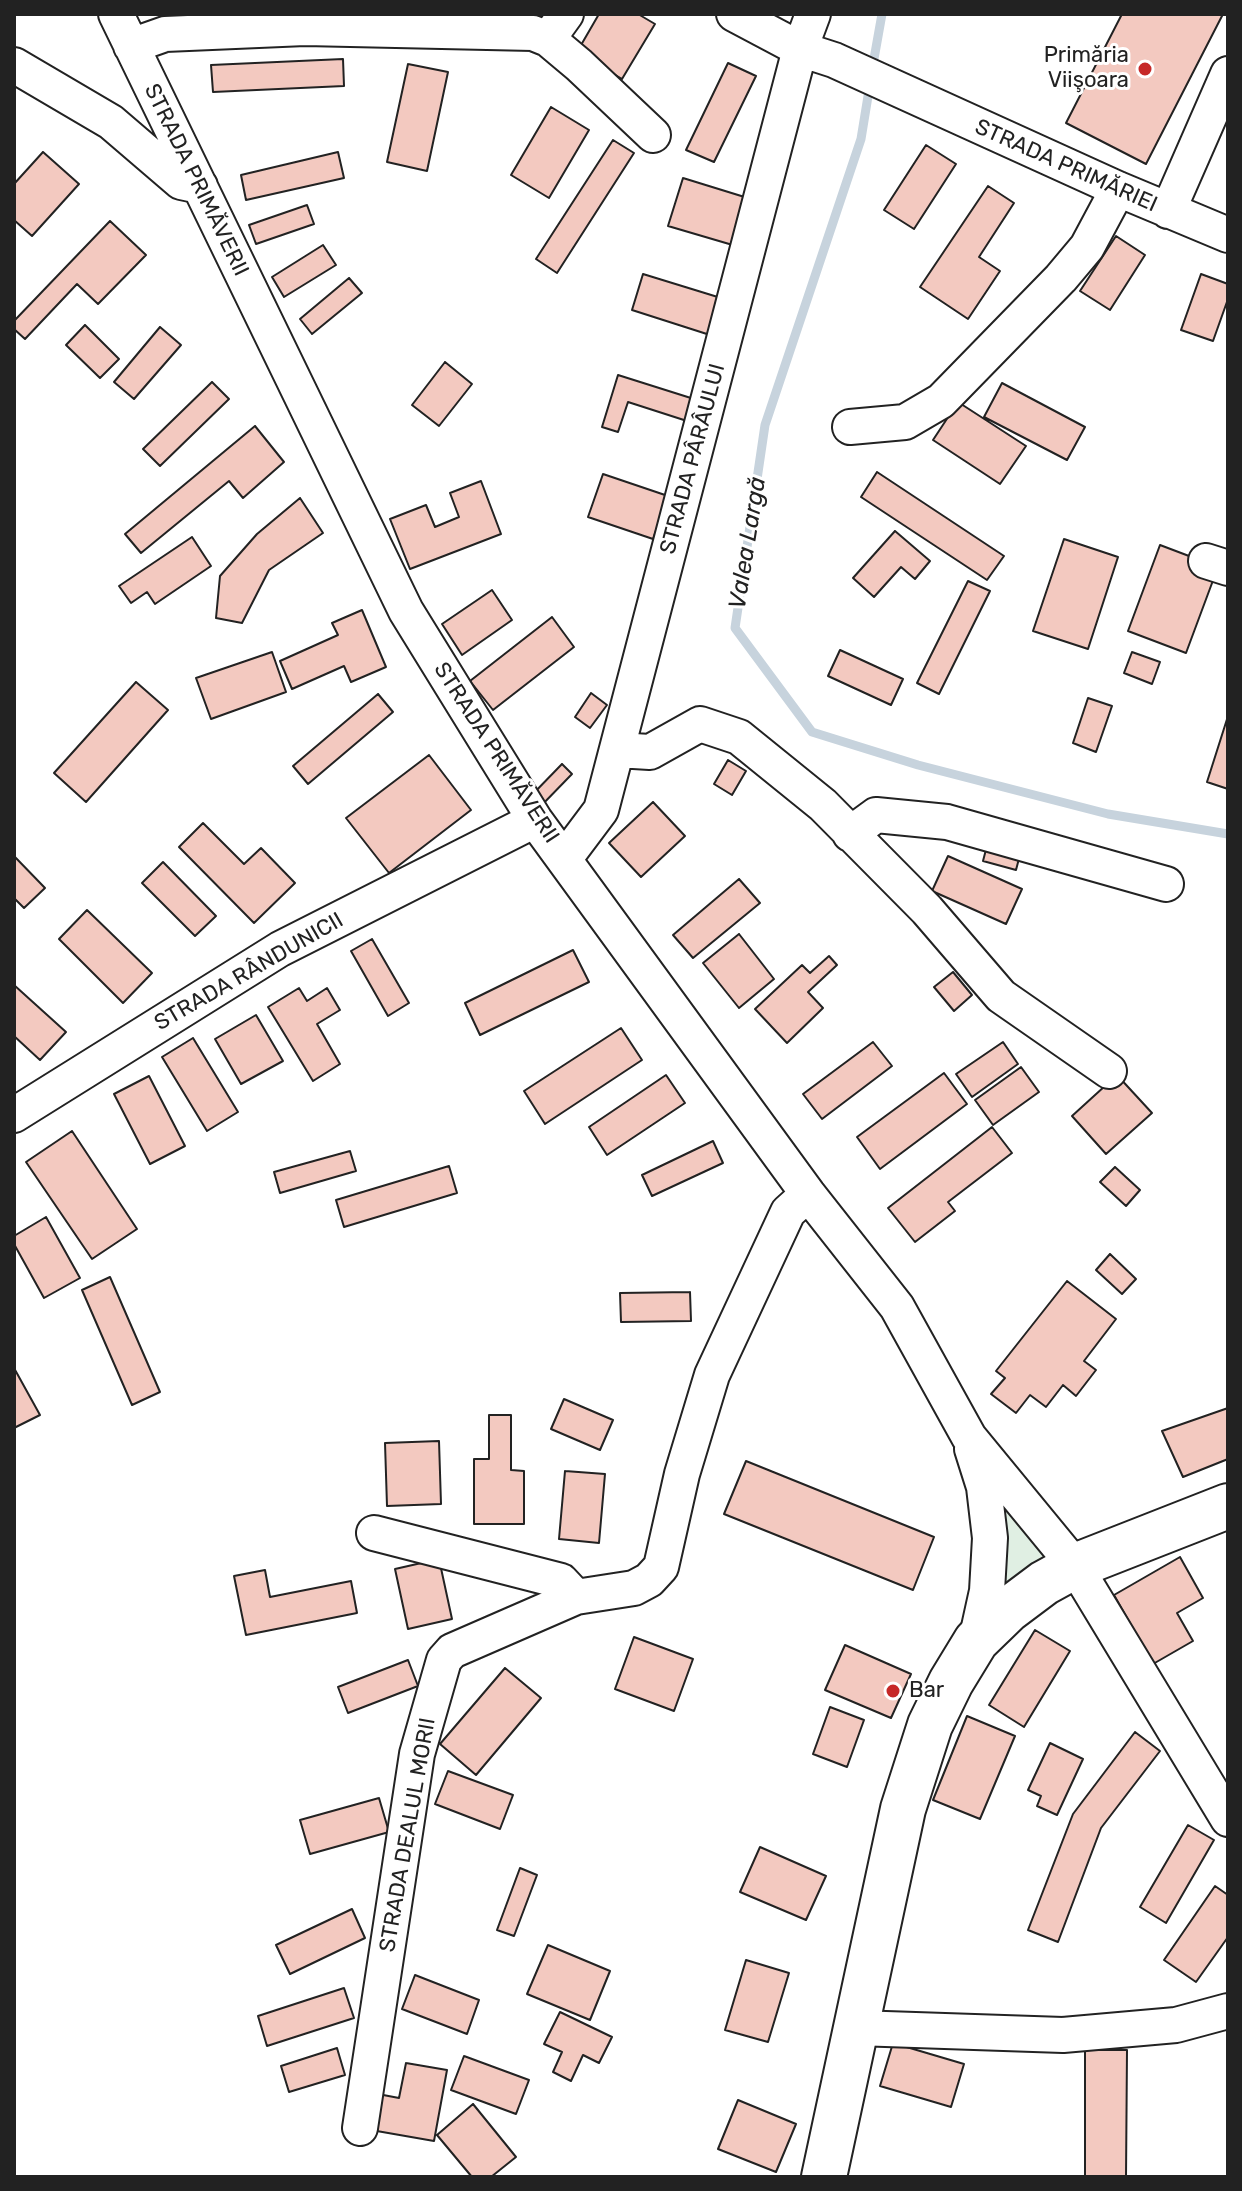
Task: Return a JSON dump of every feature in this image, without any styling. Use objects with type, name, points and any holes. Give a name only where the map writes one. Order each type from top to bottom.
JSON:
[{"type":"main road","points":[[824,2177],[915,1767],[935,1715],[976,1641],[1008,1610],[1075,1566],[1228,1506]]},
{"type":"street","name":"STRADA PRIMĂVERII","points":[[116,14],[406,611],[535,820],[808,1194],[897,1307],[969,1437]]},
{"type":"street","name":"STRADA PRIMĂRIEI","points":[[734,14],[800,49],[834,60],[1118,189],[1228,235]]},
{"type":"street","name":"STRADA PÂRÂULUI","points":[[565,858],[601,810],[800,49],[813,14]]},
{"type":"street","points":[[131,46],[165,34],[224,23],[533,33],[557,26],[653,135]]},
{"type":"street","points":[[14,65],[111,122],[181,182],[200,186]]},
{"type":"street","points":[[1168,211],[1228,74]]},
{"type":"street","points":[[850,427],[905,422],[941,401],[1061,278],[1087,247],[1118,189]]},
{"type":"street","points":[[617,750],[650,752],[700,724],[739,737],[784,770],[927,910],[1001,996],[1109,1071]]},
{"type":"street","points":[[850,834],[876,815],[947,822],[1166,884]]},
{"type":"street","name":"STRADA RÂNDUNICII","points":[[14,1115],[280,949],[535,820]]},
{"type":"street","name":"STRADA DEALUL MORII","points":[[360,2128],[417,1754],[444,1660],[452,1651],[576,1597],[634,1588],[649,1580],[661,1567],[682,1474],[712,1375],[788,1212],[808,1194]]},
{"type":"street","points":[[969,1437],[1075,1566],[1228,1819]]},
{"type":"street","points":[[969,1437],[984,1487],[990,1538],[987,1591],[976,1641]]},
{"type":"street","points":[[374,1533],[561,1581],[576,1597]]},
{"type":"street","points":[[856,2028],[1063,2035],[1176,2025],[1228,2011]]},
{"type":"green space","points":[[991,1483],[1057,1557],[995,1603]]},
{"type":"building","points":[[599,14],[638,14],[655,24],[622,79],[577,52]]},
{"type":"building","name":"Primăria Viişoara","points":[[1122,14],[1223,14],[1146,164],[1066,123]]},
{"type":"building","points":[[343,59],[344,86],[213,92],[211,65]]},
{"type":"building","points":[[728,63],[756,76],[714,162],[686,150]]},
{"type":"building","points":[[408,64],[448,72],[427,171],[387,162]]},
{"type":"building","points":[[551,107],[589,130],[549,198],[511,175]]},
{"type":"building","points":[[613,140],[634,153],[557,273],[536,259]]},
{"type":"building","points":[[926,145],[956,164],[914,229],[884,210]]},
{"type":"building","points":[[43,152],[79,184],[32,236],[14,220],[14,184]]},
{"type":"building","points":[[338,152],[344,178],[246,200],[241,175]]},
{"type":"building","points":[[683,178],[751,199],[736,246],[668,226]]},
{"type":"building","points":[[988,186],[1014,203],[979,257],[1000,271],[968,319],[920,287]]},
{"type":"building","points":[[307,205],[314,224],[256,244],[249,225]]},
{"type":"building","points":[[110,221],[146,255],[98,304],[77,284],[25,339],[14,329],[14,321]]},
{"type":"building","points":[[1116,236],[1145,255],[1110,310],[1080,291]]},
{"type":"building","points":[[323,245],[336,265],[284,297],[272,277]]},
{"type":"building","points":[[643,274],[721,298],[710,335],[632,310]]},
{"type":"building","points":[[1201,274],[1228,284],[1228,299],[1213,341],[1181,330]]},
{"type":"building","points":[[349,278],[362,293],[312,334],[300,319]]},
{"type":"building","points":[[85,325],[119,359],[100,378],[66,345]]},
{"type":"building","points":[[160,327],[181,345],[134,399],[114,382]]},
{"type":"building","points":[[445,362],[472,384],[439,426],[412,405]]},
{"type":"building","points":[[618,375],[694,399],[687,421],[628,402],[618,432],[602,427]]},
{"type":"building","points":[[212,382],[229,399],[160,466],[143,449]]},
{"type":"building","points":[[1002,383],[1085,427],[1067,460],[984,417]]},
{"type":"building","points":[[958,402],[1026,446],[1000,484],[933,440]]},
{"type":"building","points":[[255,426],[284,462],[243,498],[229,481],[141,553],[125,534]]},
{"type":"building","points":[[877,472],[1004,556],[987,580],[861,497]]},
{"type":"building","points":[[603,474],[668,496],[653,539],[588,517]]},
{"type":"building","points":[[481,481],[501,534],[410,569],[390,519],[426,505],[435,527],[459,517],[450,493]]},
{"type":"building","points":[[300,498],[323,533],[269,570],[242,623],[216,618],[220,576],[257,534]]},
{"type":"building","points":[[895,531],[930,561],[915,579],[901,567],[874,597],[853,578]]},
{"type":"building","points":[[192,537],[211,566],[155,604],[147,592],[131,603],[119,586]]},
{"type":"building","points":[[1064,539],[1118,557],[1088,649],[1033,631]]},
{"type":"building","points":[[1160,545],[1218,567],[1186,653],[1128,631]]},
{"type":"building","points":[[968,581],[990,591],[939,694],[917,683]]},
{"type":"building","points":[[492,590],[512,620],[462,655],[442,624]]},
{"type":"building","points":[[362,610],[386,667],[351,682],[344,666],[292,689],[280,661],[338,635],[332,623]]},
{"type":"building","points":[[552,617],[574,647],[493,710],[470,681]]},
{"type":"building","points":[[840,650],[903,679],[891,705],[828,676]]},
{"type":"building","points":[[272,652],[286,692],[211,719],[196,678]]},
{"type":"building","points":[[1132,652],[1160,662],[1152,684],[1124,673]]},
{"type":"building","points":[[136,682],[168,710],[86,802],[54,773]]},
{"type":"building","points":[[591,693],[607,705],[590,728],[575,717]]},
{"type":"building","points":[[378,694],[393,712],[308,784],[293,766]]},
{"type":"building","points":[[1088,698],[1112,706],[1096,752],[1073,743]]},
{"type":"building","points":[[1228,716],[1228,789],[1207,782]]},
{"type":"building","points":[[429,755],[471,810],[389,873],[346,818]]},
{"type":"building","points":[[728,760],[746,771],[732,795],[714,784]]},
{"type":"building","points":[[562,764],[572,774],[538,809],[528,799]]},
{"type":"building","points":[[653,802],[685,836],[641,877],[609,843]]},
{"type":"building","points":[[203,823],[244,864],[261,848],[295,883],[254,923],[179,847]]},
{"type":"building","points":[[989,838],[1022,847],[1016,870],[983,861]]},
{"type":"building","points":[[14,856],[45,888],[24,908],[14,898]]},
{"type":"building","points":[[948,856],[1022,889],[1006,924],[932,891]]},
{"type":"building","points":[[163,862],[216,916],[195,936],[142,883]]},
{"type":"building","points":[[739,879],[760,903],[693,958],[673,935]]},
{"type":"building","points":[[87,910],[152,973],[123,1003],[59,939]]},
{"type":"building","points":[[739,934],[774,979],[739,1008],[703,963]]},
{"type":"building","points":[[372,939],[409,1003],[388,1016],[351,951]]},
{"type":"building","points":[[573,950],[589,982],[480,1035],[465,1003]]},
{"type":"building","points":[[829,956],[837,965],[808,992],[823,1008],[787,1043],[755,1009],[802,965],[810,973]]},
{"type":"building","points":[[953,972],[972,995],[954,1011],[934,987]]},
{"type":"building","points":[[14,985],[66,1032],[40,1060],[14,1036]]},
{"type":"building","points":[[299,988],[307,1001],[327,988],[340,1010],[317,1024],[340,1064],[313,1081],[268,1007]]},
{"type":"building","points":[[256,1015],[283,1061],[241,1084],[215,1039]]},
{"type":"building","points":[[621,1028],[642,1060],[545,1124],[524,1091]]},
{"type":"building","points":[[193,1038],[238,1112],[207,1131],[162,1057]]},
{"type":"building","points":[[873,1042],[892,1066],[822,1119],[803,1094]]},
{"type":"building","points":[[1003,1042],[1018,1064],[972,1097],[956,1074]]},
{"type":"building","points":[[1021,1067],[1039,1092],[993,1125],[975,1100]]},
{"type":"building","points":[[944,1073],[967,1104],[880,1169],[857,1137]]},
{"type":"building","points":[[666,1075],[685,1103],[607,1155],[589,1127]]},
{"type":"building","points":[[1117,1075],[1152,1113],[1106,1154],[1072,1116]]},
{"type":"building","points":[[149,1076],[185,1146],[150,1164],[114,1094]]},
{"type":"building","points":[[992,1127],[1012,1153],[948,1202],[955,1211],[915,1242],[888,1208]]},
{"type":"building","points":[[72,1131],[137,1229],[92,1259],[26,1162]]},
{"type":"building","points":[[713,1141],[723,1163],[652,1196],[642,1175]]},
{"type":"building","points":[[350,1151],[356,1171],[280,1193],[274,1172]]},
{"type":"building","points":[[449,1166],[457,1193],[344,1227],[336,1200]]},
{"type":"building","points":[[1115,1167],[1140,1190],[1126,1206],[1100,1182]]},
{"type":"building","points":[[46,1217],[80,1278],[44,1298],[14,1244],[14,1236]]},
{"type":"building","points":[[1110,1254],[1136,1279],[1122,1294],[1096,1270]]},
{"type":"building","points":[[110,1277],[160,1392],[132,1405],[82,1290]]},
{"type":"building","points":[[1067,1281],[1116,1319],[1084,1361],[1096,1370],[1076,1396],[1063,1385],[1046,1407],[1030,1395],[1016,1413],[991,1394],[1005,1378],[996,1371]]},
{"type":"building","points":[[690,1292],[691,1321],[621,1322],[620,1293]]},
{"type":"building","points":[[14,1368],[40,1415],[14,1428]]},
{"type":"building","points":[[564,1399],[613,1420],[600,1450],[551,1429]]},
{"type":"building","points":[[1228,1408],[1228,1459],[1183,1477],[1162,1431]]},
{"type":"building","points":[[489,1415],[511,1415],[511,1470],[524,1471],[524,1524],[474,1524],[474,1459],[489,1459]]},
{"type":"building","points":[[439,1441],[441,1504],[387,1506],[385,1443]]},
{"type":"building","points":[[746,1461],[934,1537],[913,1590],[724,1514]]},
{"type":"building","points":[[565,1471],[605,1474],[599,1543],[559,1539]]},
{"type":"building","points":[[1180,1557],[1203,1598],[1177,1613],[1193,1641],[1153,1664],[1114,1595]]},
{"type":"building","points":[[439,1559],[452,1619],[408,1629],[395,1569]]},
{"type":"building","points":[[265,1570],[270,1597],[351,1581],[357,1613],[246,1635],[234,1576]]},
{"type":"building","points":[[1035,1630],[1070,1651],[1024,1727],[989,1705]]},
{"type":"building","points":[[634,1637],[693,1659],[674,1711],[615,1689]]},
{"type":"building","points":[[845,1645],[911,1674],[891,1718],[825,1690]]},
{"type":"building","points":[[408,1660],[418,1686],[348,1713],[338,1687]]},
{"type":"building","points":[[505,1668],[541,1698],[476,1775],[440,1744]]},
{"type":"building","points":[[830,1707],[864,1720],[847,1767],[813,1754]]},
{"type":"building","points":[[967,1716],[1015,1736],[980,1819],[933,1800]]},
{"type":"building","points":[[1135,1732],[1160,1751],[1101,1828],[1058,1942],[1028,1930],[1073,1814]]},
{"type":"building","points":[[1050,1743],[1083,1759],[1057,1815],[1037,1806],[1041,1796],[1028,1790]]},
{"type":"building","points":[[448,1771],[513,1795],[500,1829],[435,1804]]},
{"type":"building","points":[[379,1798],[389,1832],[310,1854],[300,1820]]},
{"type":"building","points":[[1188,1825],[1214,1840],[1166,1923],[1140,1907]]},
{"type":"building","points":[[760,1847],[826,1876],[806,1920],[740,1892]]},
{"type":"building","points":[[520,1868],[537,1875],[514,1936],[497,1930]]},
{"type":"building","points":[[1215,1886],[1228,1895],[1228,1937],[1196,1982],[1164,1960]]},
{"type":"building","points":[[352,1909],[365,1938],[290,1974],[276,1945]]},
{"type":"building","points":[[548,1945],[610,1971],[590,2020],[527,1994]]},
{"type":"building","points":[[746,1960],[789,1973],[768,2042],[725,2030]]},
{"type":"building","points":[[415,1975],[479,2000],[467,2034],[402,2009]]},
{"type":"building","points":[[344,1988],[354,2018],[267,2046],[258,2016]]},
{"type":"building","points":[[560,2012],[612,2037],[599,2063],[583,2055],[571,2081],[553,2072],[562,2052],[544,2044]]},
{"type":"building","points":[[893,2043],[964,2064],[951,2107],[880,2086]]},
{"type":"building","points":[[337,2048],[345,2075],[289,2092],[281,2066]]},
{"type":"building","points":[[1085,2050],[1127,2050],[1126,2177],[1085,2177]]},
{"type":"building","points":[[464,2056],[529,2080],[516,2114],[451,2090]]},
{"type":"building","points":[[406,2063],[447,2070],[434,2141],[371,2130],[378,2094],[399,2098]]},
{"type":"building","points":[[738,2100],[796,2124],[776,2172],[718,2149]]},
{"type":"building","points":[[473,2104],[516,2157],[491,2177],[472,2177],[437,2135]]},
{"type":"waterway","name":"Valea Largă","points":[[872,70],[882,14]]},
{"type":"waterway","name":"Valea Largă","points":[[870,84],[861,139],[765,425],[735,628],[812,732],[918,765],[1108,814],[1228,834]]},
{"type":"place","name":"Primăria Viişoara","points":[[1145,69]]},
{"type":"place","name":"Bar","points":[[893,1691]]}]
